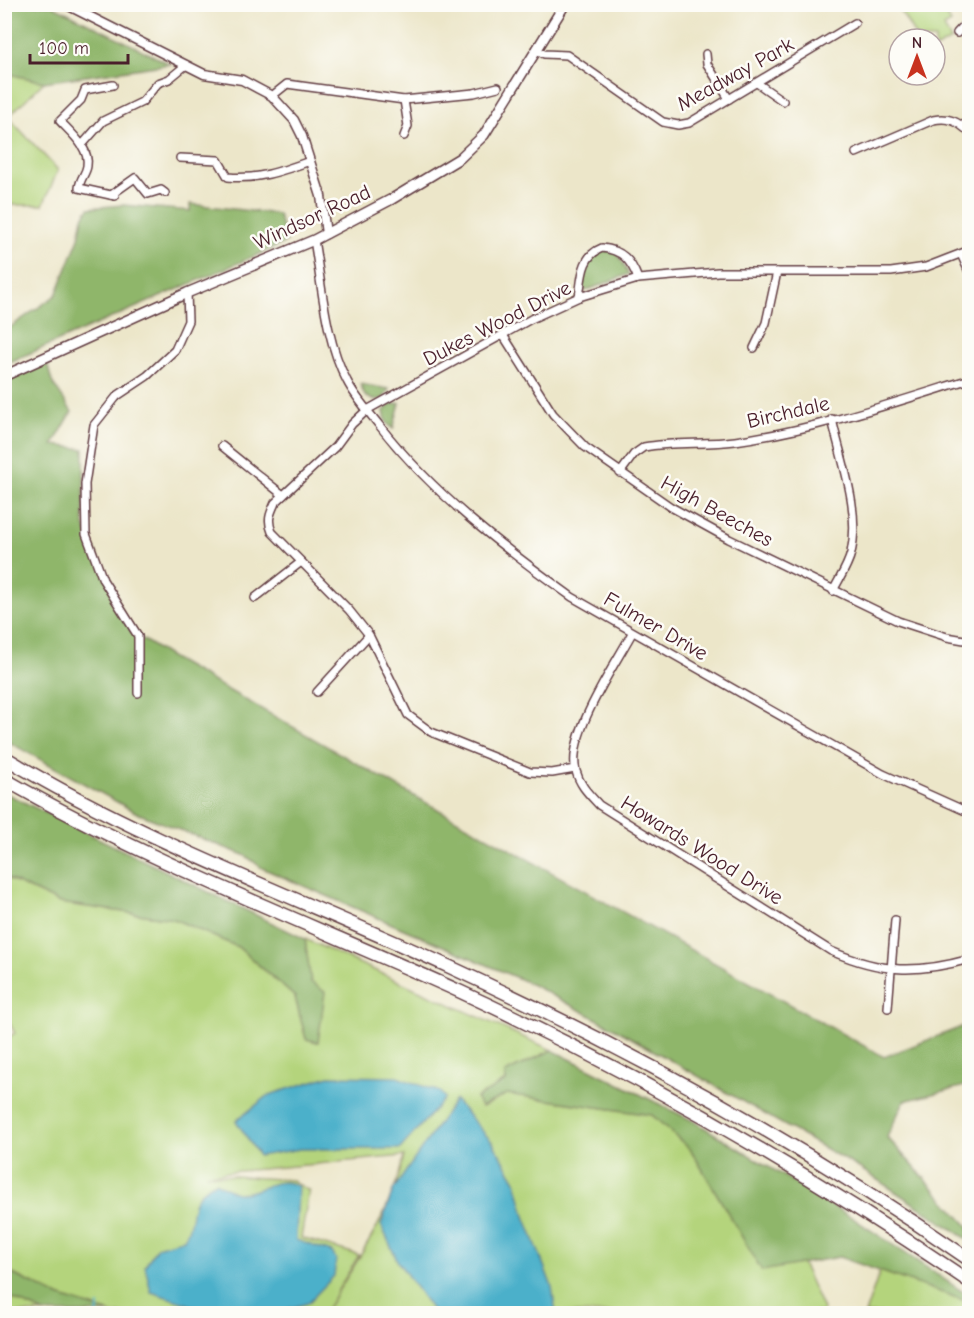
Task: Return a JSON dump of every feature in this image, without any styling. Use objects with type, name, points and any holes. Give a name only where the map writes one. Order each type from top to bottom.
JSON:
[{"type":"highway","points":[[4,757],[82,800],[168,841],[453,969],[637,1058],[816,1159],[969,1260]]},
{"type":"highway","points":[[4,779],[98,829],[461,992],[603,1061],[784,1161],[969,1282]]},
{"type":"main road","name":"Windsor Road","points":[[4,376],[187,293],[314,240],[392,199],[460,158],[484,135],[565,4]]},
{"type":"street","points":[[65,4],[204,74],[242,80],[272,96],[294,120],[321,196],[326,234]]},
{"type":"street","points":[[957,33],[969,19]]},
{"type":"street","name":"Meadway Park","points":[[537,50],[544,54],[567,55],[663,122],[678,125],[689,123],[855,23]]},
{"type":"street","points":[[706,54],[707,64],[729,99]]},
{"type":"street","points":[[82,145],[103,121],[142,102],[158,83],[169,79],[186,65]]},
{"type":"street","points":[[757,83],[783,101]]},
{"type":"street","points":[[272,96],[280,87],[297,84],[404,100],[474,93],[498,87]]},
{"type":"street","points":[[113,85],[85,90],[81,100],[60,121],[82,145],[87,159],[87,168],[80,179],[79,188],[113,195],[135,178],[148,194],[161,190],[165,193]]},
{"type":"street","points":[[404,100],[408,126],[404,136]]},
{"type":"street","points":[[856,153],[933,120],[946,118],[959,122],[969,133]]},
{"type":"street","points":[[180,158],[218,160],[228,177],[243,178],[258,178],[310,161]]},
{"type":"street","points":[[314,240],[334,345],[346,381],[367,410]]},
{"type":"street","points":[[579,297],[584,265],[589,256],[602,248],[622,253],[634,267],[638,279]]},
{"type":"street","name":"Dukes Wood Drive","points":[[301,562],[272,532],[268,524],[270,513],[283,495],[334,447],[367,410],[531,319],[579,297],[638,279],[681,274],[891,272],[926,267],[969,250]]},
{"type":"street","points":[[961,254],[969,274]]},
{"type":"street","points":[[754,348],[766,323],[777,272]]},
{"type":"street","points":[[138,693],[138,636],[103,580],[86,534],[86,484],[94,425],[117,396],[147,376],[175,350],[188,321],[187,293]]},
{"type":"street","name":"High Beeches","points":[[503,336],[553,414],[585,447],[671,507],[719,534],[898,621],[947,637],[969,640]]},
{"type":"street","name":"Birchdale","points":[[620,473],[634,454],[644,447],[735,441],[832,419],[969,379]]},
{"type":"street","name":"Fulmer Drive","points":[[367,410],[396,447],[437,491],[526,564],[572,597],[883,774],[969,813]]},
{"type":"street","points":[[832,419],[853,516],[854,534],[850,555],[833,591]]},
{"type":"street","points":[[222,446],[283,495]]},
{"type":"street","points":[[255,598],[301,562],[349,610],[369,635],[408,715],[431,732],[530,772],[552,773],[575,770],[574,750],[579,731],[632,633]]},
{"type":"street","points":[[317,692],[369,635]]},
{"type":"street","name":"Howards Wood Drive","points":[[575,770],[583,788],[599,805],[831,951],[857,963],[892,970],[917,971],[969,959]]},
{"type":"street","points":[[888,1008],[895,920]]},
{"type":"green space","points":[[5,4],[52,5],[170,64],[44,82],[5,73]]},
{"type":"green space","points":[[897,5],[931,5],[936,13],[943,9],[951,23],[944,27],[910,27]]},
{"type":"green space","points":[[5,73],[44,82],[8,117],[58,170],[43,205],[5,205]]},
{"type":"green space","points":[[190,204],[278,214],[287,242],[5,364],[5,328],[9,328],[56,295],[79,238],[83,217],[89,208],[123,205],[190,211]]},
{"type":"green space","points":[[605,250],[616,251],[629,274],[585,291],[581,285],[588,264],[594,256]]},
{"type":"green space","points":[[47,363],[52,382],[72,412],[53,445],[84,449],[84,525],[131,632],[172,658],[414,796],[884,1057],[969,1024],[969,1085],[904,1101],[887,1137],[969,1227],[969,1240],[861,1169],[612,1027],[529,983],[262,868],[246,856],[137,813],[5,740],[4,383]]},
{"type":"green space","points":[[360,384],[389,389],[383,399],[373,400],[365,396]]},
{"type":"green space","points":[[400,403],[393,429],[386,422],[384,411],[391,404]]},
{"type":"green space","points":[[5,793],[305,939],[311,982],[325,992],[318,1042],[306,1039],[295,997],[238,947],[174,919],[60,903],[5,877]]},
{"type":"green space","points":[[4,877],[60,903],[174,919],[238,947],[295,997],[306,1039],[317,1042],[305,939],[552,1050],[505,1073],[507,1081],[476,1098],[482,1107],[507,1094],[652,1115],[691,1150],[762,1270],[802,1263],[823,1309],[822,1313],[111,1314],[58,1296],[5,1270],[4,1040],[15,1033],[5,1016]],"holes":[[[404,1156],[391,1198],[372,1236],[326,1310],[359,1255],[301,1238],[309,1191],[292,1180],[206,1174]]]},
{"type":"green space","points":[[552,1050],[695,1122],[851,1217],[969,1296],[969,1302],[839,1257],[762,1271],[691,1150],[652,1115],[507,1094],[481,1107],[476,1098],[506,1081],[505,1073]]},
{"type":"green space","points":[[4,1270],[58,1296],[111,1313],[44,1313],[5,1295]]},
{"type":"green space","points":[[880,1271],[969,1302],[969,1313],[865,1314]]},
{"type":"green space","points":[[5,1295],[44,1313],[5,1313]]},
{"type":"water","points":[[329,1076],[397,1077],[440,1092],[445,1098],[400,1149],[300,1149],[259,1156],[236,1121],[269,1095]]},
{"type":"water","points":[[455,1100],[493,1143],[516,1181],[525,1216],[552,1287],[556,1313],[434,1313],[398,1262],[381,1225],[393,1190]]},
{"type":"water","points":[[215,1182],[237,1193],[245,1193],[282,1182],[298,1186],[296,1240],[332,1252],[336,1259],[334,1276],[308,1303],[273,1313],[215,1313],[151,1292],[145,1266],[157,1247],[184,1239],[198,1196]]},
{"type":"waterway","points":[[97,1314],[99,1305]]}]
